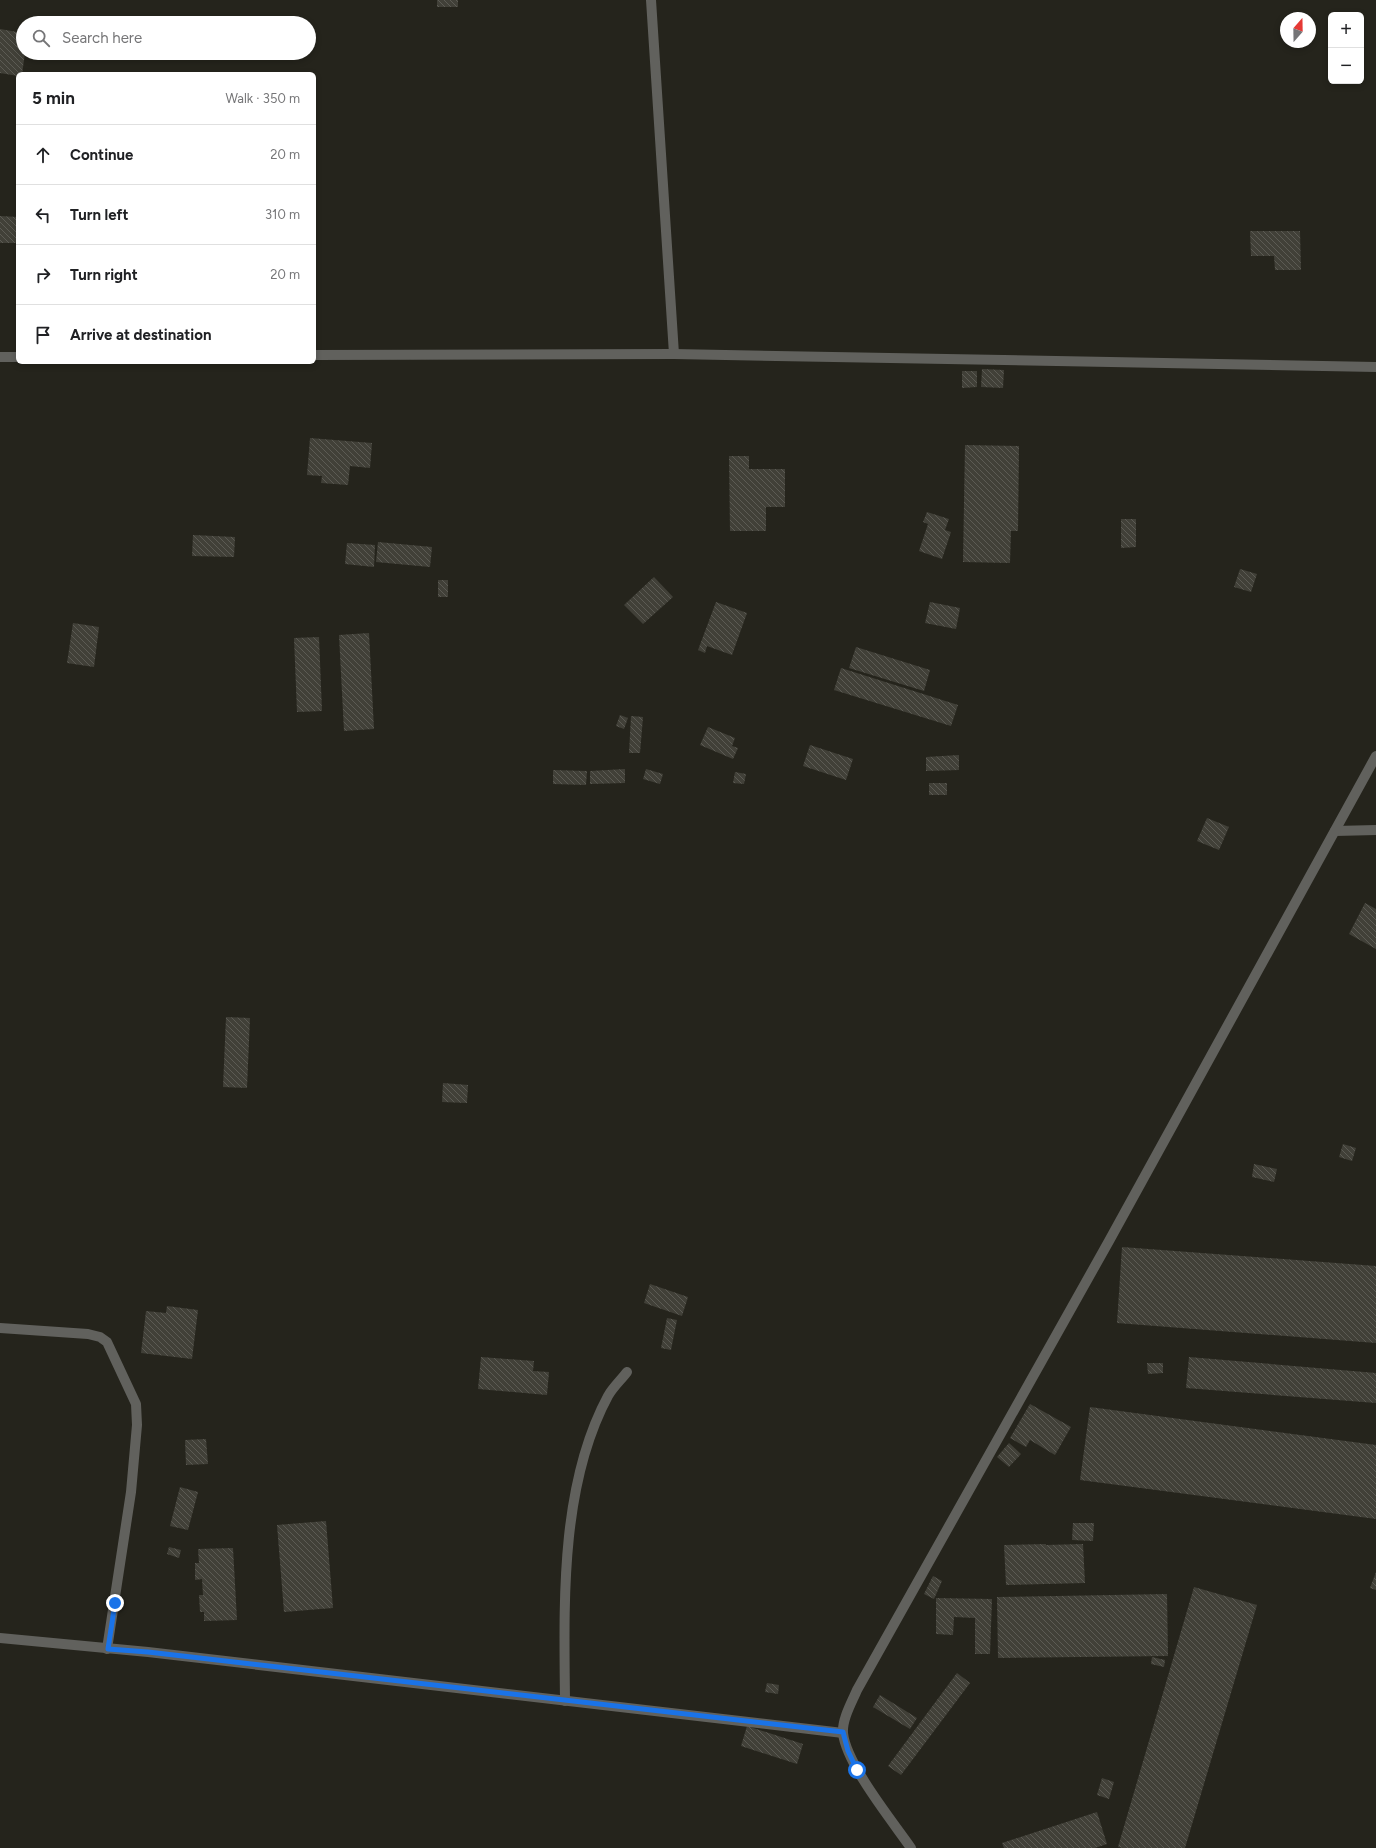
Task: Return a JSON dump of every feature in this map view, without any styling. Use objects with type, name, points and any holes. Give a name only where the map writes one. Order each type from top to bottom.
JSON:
[{"type":"street","points":[[651,0],[674,354]]},
{"type":"street","points":[[316,355],[674,354],[1376,367]]},
{"type":"street","points":[[0,357],[16,357]]},
{"type":"street","points":[[911,1848],[857,1770],[848,1751],[843,1732],[847,1712],[861,1683],[1109,1241],[1376,756]]},
{"type":"street","points":[[1335,831],[1376,830]]},
{"type":"street","points":[[0,1328],[88,1334],[100,1337],[107,1342],[136,1404],[137,1426],[132,1492],[108,1649]]},
{"type":"street","points":[[565,1701],[564,1600],[574,1497],[582,1462],[599,1417],[609,1395],[627,1372]]},
{"type":"street","points":[[0,1638],[148,1652],[843,1732]]},
{"type":"building","points":[[437,0],[458,0],[458,7],[437,7]]},
{"type":"building","points":[[0,29],[16,32],[16,60],[24,60],[22,72],[16,72],[16,76],[0,73]]},
{"type":"building","points":[[0,216],[16,217],[16,243],[0,243]]},
{"type":"building","points":[[1250,231],[1300,231],[1301,270],[1275,270],[1274,256],[1251,256]]},
{"type":"building","points":[[982,369],[1004,370],[1003,388],[981,387]]},
{"type":"building","points":[[962,371],[977,371],[977,387],[962,388]]},
{"type":"building","points":[[310,438],[372,443],[370,468],[350,466],[348,485],[321,483],[322,476],[307,475]]},
{"type":"building","points":[[965,445],[1019,446],[1018,531],[1011,531],[1010,563],[963,562]]},
{"type":"building","points":[[729,456],[749,456],[749,469],[785,469],[785,507],[766,507],[766,531],[730,531]]},
{"type":"building","points":[[927,512],[949,519],[945,530],[951,532],[942,559],[919,551],[928,524],[923,522]]},
{"type":"building","points":[[1121,519],[1136,519],[1136,547],[1121,548]]},
{"type":"building","points":[[193,535],[235,537],[234,557],[192,556]]},
{"type":"building","points":[[378,542],[432,547],[430,567],[376,562]]},
{"type":"building","points":[[347,543],[375,545],[374,567],[345,564]]},
{"type":"building","points":[[1240,569],[1257,574],[1251,592],[1234,587]]},
{"type":"building","points":[[654,577],[673,597],[643,624],[624,605]]},
{"type":"building","points":[[438,580],[448,580],[448,597],[438,597]]},
{"type":"building","points":[[716,602],[747,613],[732,655],[707,646],[705,653],[698,650]]},
{"type":"building","points":[[930,602],[960,608],[956,629],[925,623]]},
{"type":"building","points":[[73,623],[99,627],[94,667],[67,663]]},
{"type":"building","points":[[369,633],[374,729],[344,731],[339,635]]},
{"type":"building","points":[[319,637],[322,711],[297,712],[294,638]]},
{"type":"building","points":[[856,647],[930,670],[924,691],[849,668]]},
{"type":"building","points":[[841,668],[958,705],[951,726],[834,690]]},
{"type":"building","points":[[620,715],[628,718],[624,729],[616,726]]},
{"type":"building","points":[[631,716],[643,717],[640,753],[629,753]]},
{"type":"building","points":[[708,727],[735,738],[732,746],[738,748],[733,759],[700,745]]},
{"type":"building","points":[[810,745],[853,759],[846,780],[803,766]]},
{"type":"building","points":[[959,755],[959,770],[926,771],[926,757]]},
{"type":"building","points":[[625,769],[625,783],[590,784],[590,771]]},
{"type":"building","points":[[646,769],[663,774],[660,784],[643,779]]},
{"type":"building","points":[[553,770],[587,771],[586,785],[553,784]]},
{"type":"building","points":[[735,772],[746,774],[744,784],[733,783]]},
{"type":"building","points":[[929,783],[947,783],[947,795],[929,795]]},
{"type":"building","points":[[1207,818],[1229,827],[1219,850],[1197,841]]},
{"type":"building","points":[[1365,903],[1376,909],[1376,949],[1349,934]]},
{"type":"building","points":[[226,1017],[250,1018],[247,1088],[223,1087]]},
{"type":"building","points":[[443,1083],[468,1085],[467,1103],[442,1102]]},
{"type":"building","points":[[1343,1144],[1356,1148],[1352,1161],[1339,1157]]},
{"type":"building","points":[[1254,1164],[1277,1169],[1274,1182],[1252,1177]]},
{"type":"building","points":[[1122,1247],[1376,1266],[1376,1343],[1117,1323]]},
{"type":"building","points":[[650,1284],[688,1297],[682,1316],[644,1303]]},
{"type":"building","points":[[167,1306],[198,1310],[192,1359],[141,1353],[146,1311],[166,1313]]},
{"type":"building","points":[[667,1318],[677,1320],[671,1350],[661,1348]]},
{"type":"building","points":[[481,1357],[534,1361],[533,1371],[549,1372],[547,1395],[478,1389]]},
{"type":"building","points":[[1189,1357],[1376,1373],[1376,1403],[1186,1388]]},
{"type":"building","points":[[1147,1363],[1163,1363],[1163,1373],[1148,1374]]},
{"type":"building","points":[[1030,1404],[1071,1427],[1055,1455],[1030,1440],[1026,1447],[1010,1438]]},
{"type":"building","points":[[1090,1407],[1376,1445],[1376,1519],[1080,1480]]},
{"type":"building","points":[[206,1439],[208,1464],[186,1465],[185,1440]]},
{"type":"building","points":[[1009,1443],[1021,1454],[1009,1467],[997,1457]]},
{"type":"building","points":[[180,1487],[198,1492],[188,1530],[170,1526]]},
{"type":"building","points":[[326,1521],[333,1608],[284,1612],[277,1525]]},
{"type":"building","points":[[1073,1523],[1094,1523],[1093,1541],[1072,1540]]},
{"type":"building","points":[[1083,1544],[1085,1583],[1006,1585],[1004,1545]]},
{"type":"building","points":[[169,1547],[181,1550],[179,1558],[167,1554]]},
{"type":"building","points":[[233,1548],[237,1620],[204,1621],[204,1612],[200,1612],[199,1595],[203,1595],[202,1579],[195,1580],[195,1563],[199,1563],[198,1549]]},
{"type":"building","points":[[1376,1572],[1376,1590],[1370,1588]]},
{"type":"building","points":[[933,1576],[942,1581],[934,1599],[924,1594]]},
{"type":"building","points":[[1194,1587],[1257,1605],[1185,1848],[1118,1847]]},
{"type":"building","points":[[1167,1594],[1168,1656],[998,1658],[997,1597]]},
{"type":"building","points":[[936,1598],[992,1599],[990,1654],[975,1654],[975,1618],[954,1617],[953,1635],[936,1634]]},
{"type":"building","points":[[1152,1657],[1165,1660],[1164,1667],[1151,1664]]},
{"type":"building","points":[[957,1673],[970,1683],[901,1775],[888,1766]]},
{"type":"building","points":[[767,1683],[779,1685],[778,1694],[765,1692]]},
{"type":"building","points":[[880,1695],[917,1718],[910,1729],[873,1707]]},
{"type":"building","points":[[747,1726],[803,1744],[797,1764],[741,1746]]},
{"type":"building","points":[[1102,1778],[1114,1782],[1109,1799],[1097,1795]]},
{"type":"building","points":[[1097,1812],[1107,1844],[1095,1848],[1004,1848],[1002,1843]]},
{"type":"route","points":[[115,1603],[108,1649],[148,1652],[843,1732],[848,1751],[857,1770]]}]
